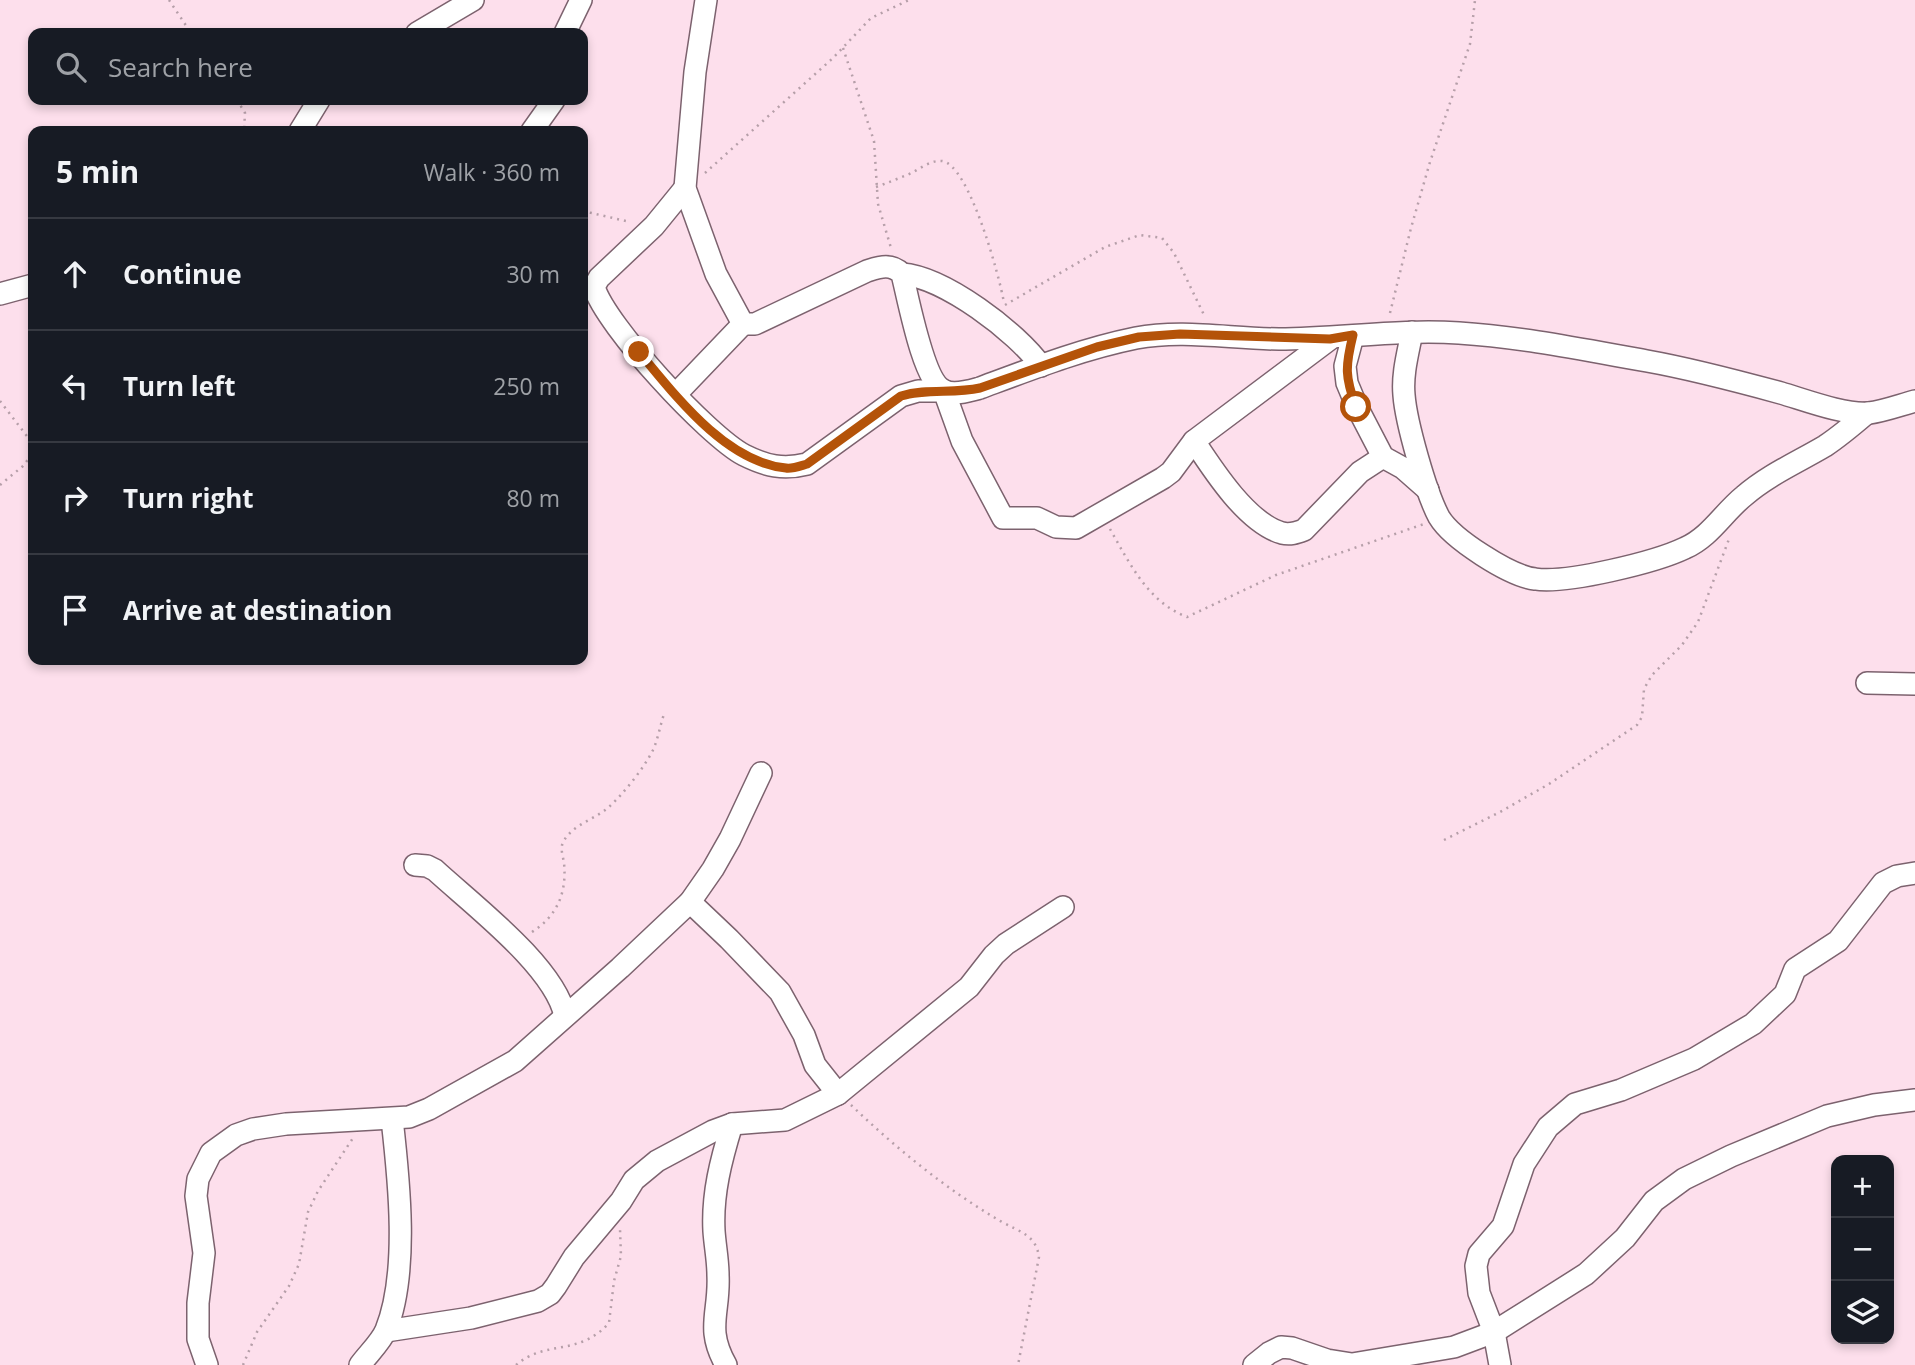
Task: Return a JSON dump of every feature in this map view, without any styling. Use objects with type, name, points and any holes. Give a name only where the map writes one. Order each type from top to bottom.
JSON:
[{"type":"street","points":[[425,28],[473,0]]},
{"type":"street","points":[[567,28],[581,0]]},
{"type":"street","points":[[706,0],[695,72],[685,188],[716,274],[743,324]]},
{"type":"street","points":[[303,126],[316,105]]},
{"type":"street","points":[[536,126],[550,105]]},
{"type":"street","points":[[685,188],[654,226],[599,278],[594,287],[597,299],[621,334],[721,440],[744,455],[788,469],[807,464],[901,396],[918,391],[961,393],[1097,347],[1139,337],[1180,334],[1330,339],[1384,332],[1459,333],[1541,343],[1659,363],[1825,406],[1867,413],[1915,401]]},
{"type":"street","points":[[676,394],[743,324],[755,324],[883,266],[929,279],[980,311],[1015,336],[1031,351],[1041,366]]},
{"type":"street","points":[[899,271],[921,350],[935,383],[944,391],[962,441],[1003,518],[1037,517],[1065,529],[1076,527],[1101,514],[1163,478],[1171,472],[1194,441],[1330,339]]},
{"type":"street","points":[[0,294],[28,286]]},
{"type":"street","points":[[1412,332],[1404,376],[1404,395],[1429,491],[1440,519],[1467,544],[1511,572],[1536,580],[1568,579],[1597,573],[1685,548],[1708,534],[1743,496],[1826,445],[1867,413]]},
{"type":"street","points":[[1353,335],[1345,366],[1347,383],[1356,407],[1383,457],[1403,468],[1429,491]]},
{"type":"street","points":[[1194,441],[1221,482],[1242,505],[1267,526],[1281,533],[1292,534],[1304,530],[1360,472],[1383,457]]},
{"type":"street","points":[[1867,683],[1915,684]]},
{"type":"street","points":[[207,1365],[198,1339],[198,1303],[204,1253],[196,1196],[198,1179],[211,1153],[236,1135],[253,1129],[286,1124],[410,1117],[515,1061],[690,902],[725,849],[761,773]]},
{"type":"street","points":[[415,865],[435,870],[513,942],[559,996],[565,1016]]},
{"type":"street","points":[[1500,1365],[1493,1332],[1479,1293],[1476,1266],[1479,1254],[1503,1226],[1524,1164],[1548,1128],[1575,1104],[1621,1090],[1693,1059],[1752,1024],[1785,995],[1795,969],[1838,942],[1883,883],[1897,876],[1915,873]]},
{"type":"street","points":[[690,902],[780,992],[804,1035],[815,1065],[838,1094]]},
{"type":"street","points":[[386,1331],[471,1318],[538,1301],[550,1294],[634,1180],[657,1161],[713,1131],[732,1124],[785,1120],[838,1094],[969,987],[1006,944],[1063,907]]},
{"type":"street","points":[[1254,1365],[1282,1347],[1352,1364],[1454,1347],[1493,1332],[1586,1274],[1625,1238],[1654,1201],[1684,1179],[1827,1116],[1874,1105],[1915,1100]]},
{"type":"street","points":[[360,1365],[386,1331],[397,1282],[399,1182],[392,1119]]},
{"type":"street","points":[[726,1365],[714,1335],[719,1277],[714,1230],[715,1184],[732,1124]]},
{"type":"path","points":[[169,0],[188,28]]},
{"type":"path","points":[[685,188],[764,121],[871,18],[909,0]]},
{"type":"path","points":[[1384,332],[1430,162],[1471,44],[1475,0]]},
{"type":"path","points":[[843,47],[874,141],[878,204],[899,271]]},
{"type":"path","points":[[240,105],[245,113],[244,126]]},
{"type":"path","points":[[877,187],[910,174],[933,161],[946,162],[953,166],[976,209],[992,250],[1005,305],[1105,247],[1140,234],[1162,238],[1174,253],[1191,292],[1215,335]]},
{"type":"path","points":[[588,212],[654,226]]},
{"type":"path","points":[[0,401],[28,437]]},
{"type":"path","points":[[0,485],[28,460]]},
{"type":"path","points":[[1101,514],[1151,594],[1170,610],[1187,617],[1276,575],[1440,519]]},
{"type":"path","points":[[1444,840],[1549,784],[1637,725],[1642,717],[1644,689],[1652,675],[1682,645],[1698,622],[1730,536]]},
{"type":"path","points":[[513,942],[551,918],[562,892],[564,867],[561,847],[564,840],[576,827],[610,806],[634,779],[653,750],[664,714]]},
{"type":"path","points":[[838,1094],[925,1170],[972,1205],[1030,1237],[1037,1245],[1039,1257],[1018,1365]]},
{"type":"path","points":[[243,1365],[257,1332],[289,1286],[299,1264],[308,1212],[318,1191],[350,1144],[361,1120]]},
{"type":"path","points":[[516,1365],[538,1352],[589,1341],[609,1323],[622,1236],[614,1209]]},
{"type":"route","points":[[639,352],[721,440],[744,455],[788,469],[807,464],[901,396],[918,391],[961,393],[1097,347],[1139,337],[1180,334],[1262,339],[1330,339],[1353,335],[1345,366],[1347,383],[1356,407]]}]
